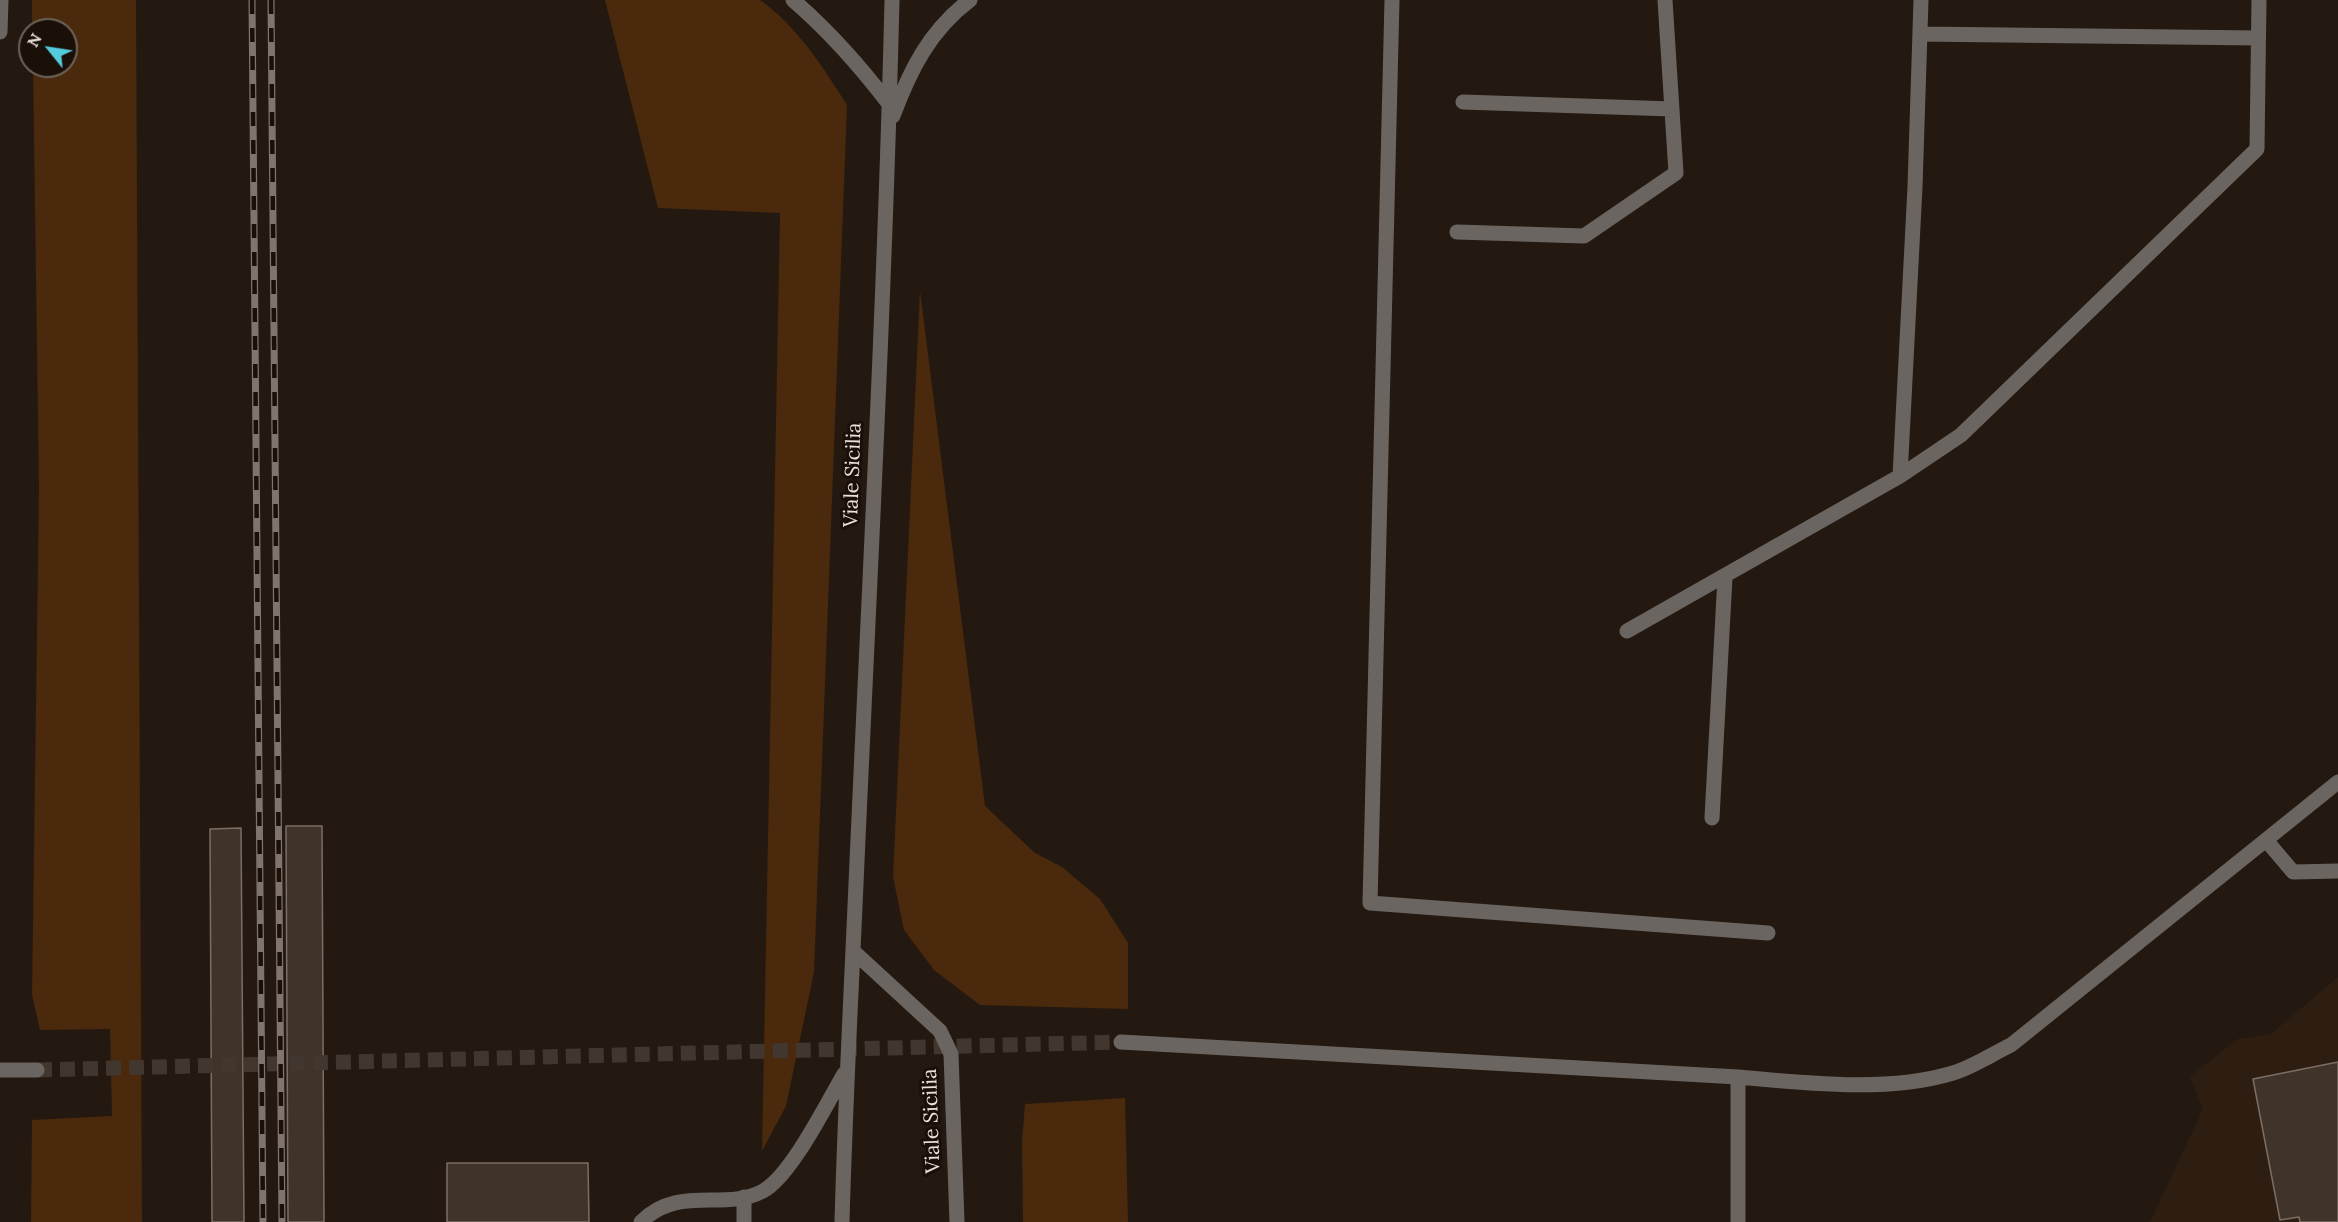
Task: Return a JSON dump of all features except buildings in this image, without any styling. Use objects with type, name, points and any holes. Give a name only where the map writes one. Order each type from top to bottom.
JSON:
[{"type":"street","points":[[0,0],[0,32]]},
{"type":"street","points":[[793,0],[838,43],[889,104]]},
{"type":"street","name":"Viale Sicilia","points":[[842,1222],[846,1071],[854,951],[889,104],[891,0]]},
{"type":"street","points":[[887,129],[908,76],[927,45],[956,10],[970,0]]},
{"type":"street","points":[[1392,0],[1370,903],[1768,933]]},
{"type":"street","points":[[1457,232],[1584,236],[1676,173],[1665,0]]},
{"type":"street","points":[[1900,476],[1915,186],[1921,0]]},
{"type":"street","points":[[1627,631],[1900,476],[1961,435],[2257,149],[2259,0]]},
{"type":"street","points":[[1920,34],[2259,38]]},
{"type":"street","points":[[1463,102],[1672,109]]},
{"type":"street","points":[[1712,818],[1725,577]]},
{"type":"street","points":[[1121,1042],[1738,1077],[1822,1084],[1891,1084],[1953,1073],[2011,1045],[2338,782]]},
{"type":"street","points":[[2266,840],[2293,872],[2338,871]]},
{"type":"street","name":"Viale Sicilia","points":[[854,951],[940,1031],[951,1054],[957,1222]]},
{"type":"street","points":[[0,1070],[37,1070]]},
{"type":"street","name":"Viale Sicilia","points":[[641,1222],[651,1212],[668,1203],[744,1197],[762,1191],[778,1180],[793,1160],[846,1071]]},
{"type":"street","points":[[1738,1077],[1738,1222]]},
{"type":"street","points":[[744,1197],[744,1222]]},
{"type":"shaded area","points":[[32,0],[136,0],[142,1222],[31,1222],[32,1120],[112,1116],[110,1029],[40,1030],[32,995],[39,488],[33,78],[78,78],[78,18],[32,18]]},
{"type":"shaded area","points":[[605,0],[760,0],[786,22],[797,35],[819,62],[847,105],[814,972],[786,1106],[762,1151],[780,213],[658,208]]},
{"type":"shaded area","points":[[920,291],[985,806],[1035,853],[1062,867],[1100,899],[1128,943],[1128,1009],[980,1005],[934,970],[904,930],[893,877]]},
{"type":"shaded area","points":[[2338,977],[2338,1222],[2150,1222],[2203,1109],[2190,1077],[2237,1039],[2271,1034]]},
{"type":"shaded area","points":[[1125,1098],[1128,1222],[1023,1222],[1022,1142],[1025,1104]]},
{"type":"tunnel","points":[[37,1070],[1121,1042]]},
{"type":"railway","points":[[252,0],[263,1222]]},
{"type":"railway","points":[[271,0],[282,1222]]}]
